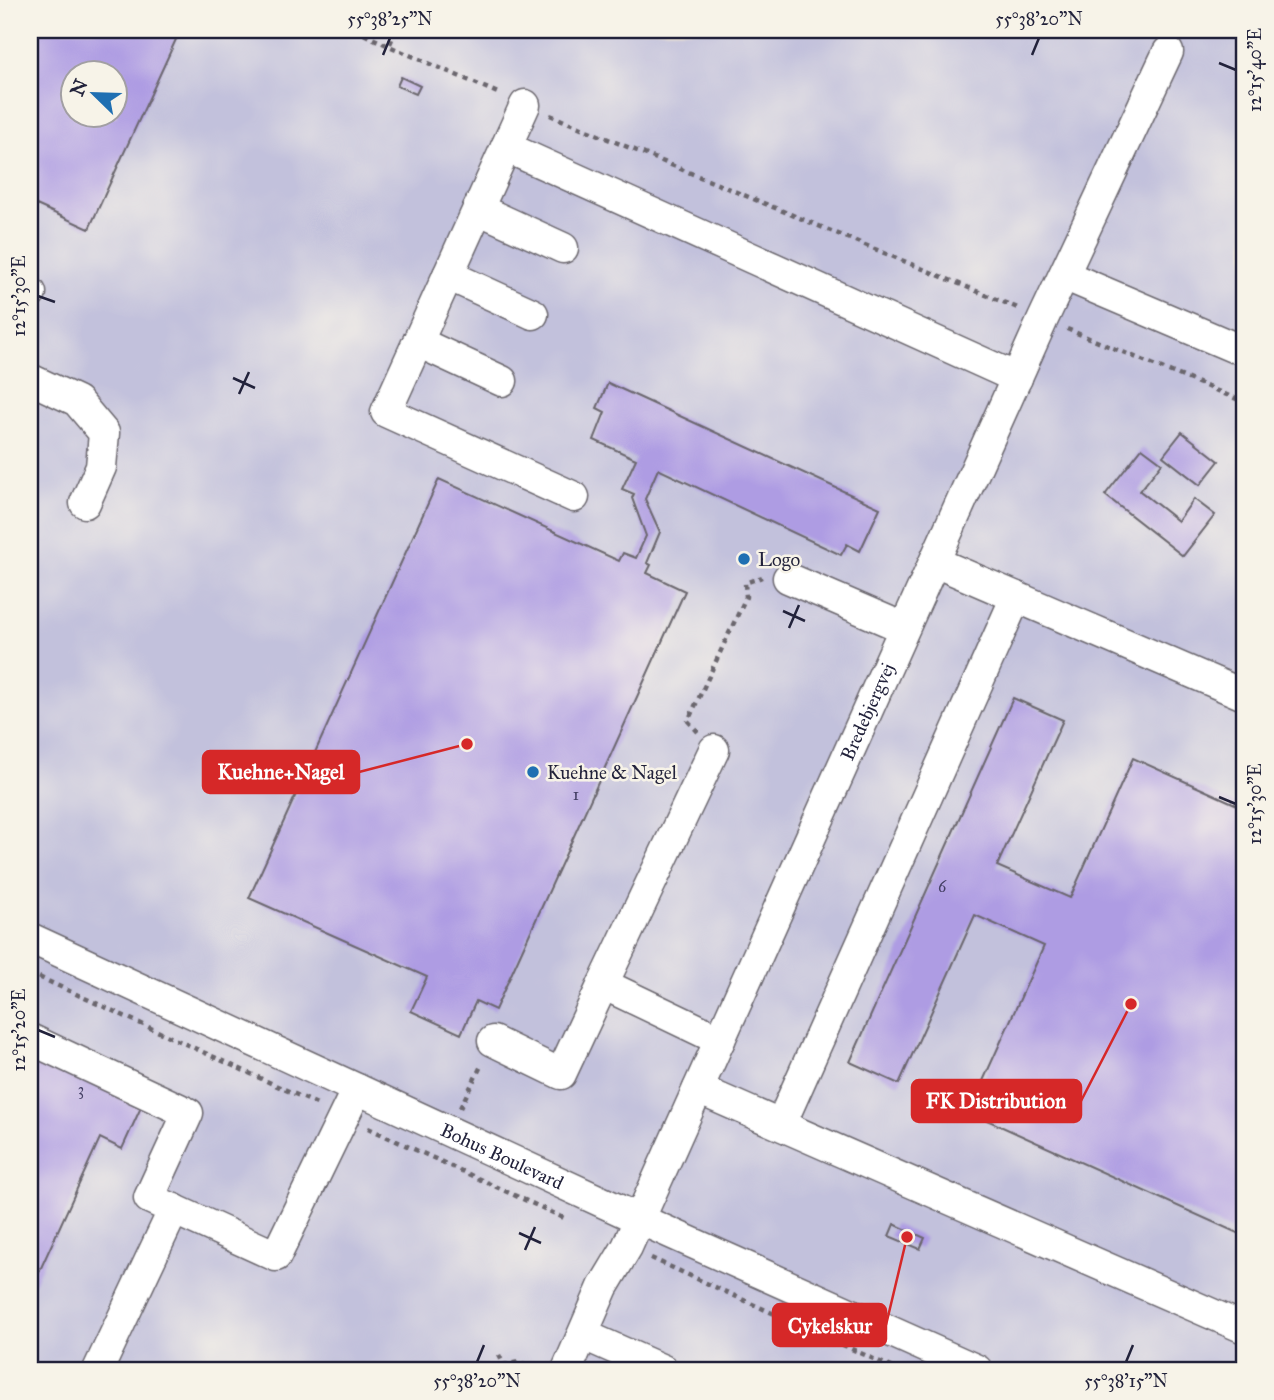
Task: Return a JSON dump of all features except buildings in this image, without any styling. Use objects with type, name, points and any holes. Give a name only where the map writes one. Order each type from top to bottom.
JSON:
[{"type":"street","name":"Bredebjergvej","points":[[567,1370],[603,1287],[627,1247],[1043,319],[1168,52]]},
{"type":"street","points":[[525,105],[386,412],[574,497]]},
{"type":"street","points":[[506,147],[1017,377]]},
{"type":"street","points":[[478,209],[563,248]]},
{"type":"street","points":[[448,275],[533,314]]},
{"type":"street","points":[[1064,275],[1233,347]]},
{"type":"street","points":[[418,342],[502,381]]},
{"type":"street","points":[[30,379],[77,401],[104,433],[101,467],[85,503]]},
{"type":"street","points":[[934,562],[1244,695]]},
{"type":"street","points":[[788,578],[904,628]]},
{"type":"street","points":[[781,1124],[1016,597]]},
{"type":"street","points":[[492,1041],[561,1074],[714,750]]},
{"type":"street","name":"Bohus Boulevard","points":[[30,937],[639,1219],[977,1370]]},
{"type":"street","points":[[603,984],[720,1040]]},
{"type":"street","points":[[30,1039],[188,1113],[149,1198],[276,1256],[357,1089]]},
{"type":"street","points":[[698,1089],[1244,1328]]},
{"type":"street","points":[[98,1370],[174,1209]]},
{"type":"street","points":[[583,1335],[663,1370]]},
{"type":"path","points":[[355,30],[525,105],[1244,402]]},
{"type":"path","points":[[389,46],[397,30]]},
{"type":"path","points":[[714,750],[688,722],[746,597],[745,583],[773,572],[788,578]]},
{"type":"path","points":[[30,973],[565,1219]]},
{"type":"path","points":[[450,1131],[492,1041]]},
{"type":"path","points":[[627,1247],[898,1370]]},
{"type":"path","points":[[499,1355],[504,1365],[519,1362],[538,1370]]},
{"type":"shaded area","points":[[30,30],[1244,30],[1244,1370],[30,1370]]},
{"type":"place","name":"Logo","points":[[744,559]]},
{"type":"place","name":"Kuehne+Nagel","points":[[467,744]]},
{"type":"place","name":"Kuehne & Nagel","points":[[533,772]]},
{"type":"place","name":"FK Distribution","points":[[1131,1004]]},
{"type":"place","name":"Cykelskur","points":[[907,1237]]}]
